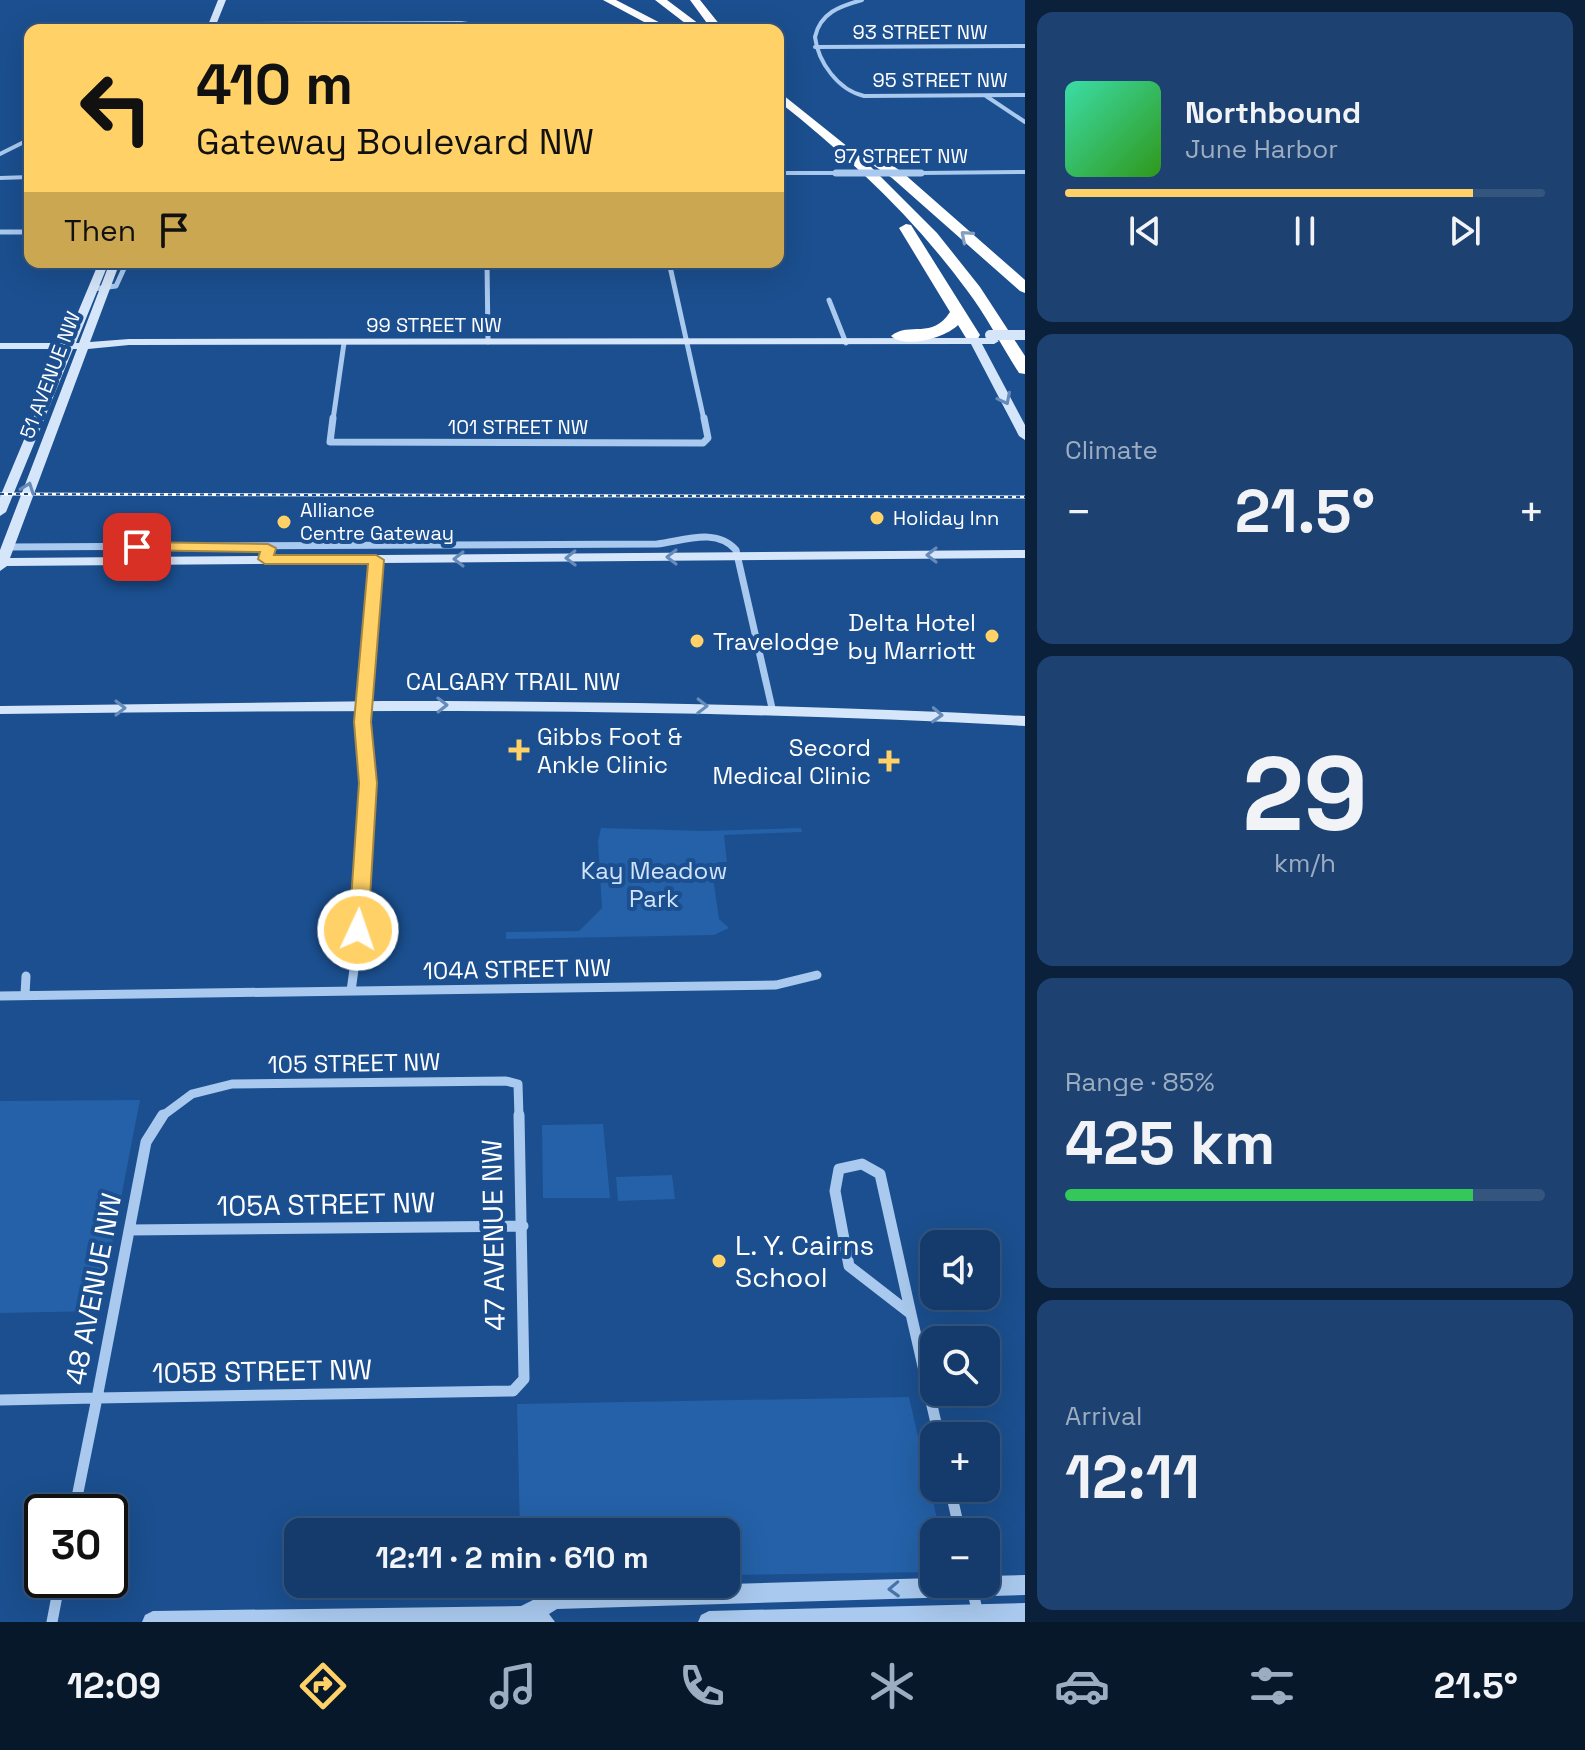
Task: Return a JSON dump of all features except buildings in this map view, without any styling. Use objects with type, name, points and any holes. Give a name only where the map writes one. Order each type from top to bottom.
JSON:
[{"type":"highway","points":[[607,0],[656,24]]},
{"type":"highway","points":[[649,0],[682,24]]},
{"type":"highway","points":[[660,0],[693,24]]},
{"type":"highway","points":[[695,0],[713,24]]},
{"type":"highway","points":[[784,92],[858,155],[960,270],[1025,369]]},
{"type":"highway","points":[[784,100],[893,182],[959,253],[1025,340]]},
{"type":"highway","points":[[784,105],[800,112]]},
{"type":"highway","points":[[858,155],[897,175],[1025,288]]},
{"type":"highway","points":[[858,155],[867,177],[919,245],[974,338]]},
{"type":"highway","points":[[899,336],[948,328],[959,310]]},
{"type":"main road","points":[[208,24],[219,0]]},
{"type":"main road","name":"51 AVENUE NW","points":[[0,512],[102,268]]},
{"type":"main road","name":"51 AVENUE NW","points":[[1,563],[4,547],[113,268]]},
{"type":"main road","points":[[15,345],[64,334],[79,322]]},
{"type":"main road","points":[[92,326],[101,336],[126,345]]},
{"type":"main road","name":"99 STREET NW","points":[[845,340],[899,336],[1025,340]]},
{"type":"main road","points":[[974,338],[1025,436]]},
{"type":"main road","name":"99 STREET NW","points":[[0,346],[931,342],[974,338]]},
{"type":"main road","points":[[931,342],[965,348],[986,361]]},
{"type":"main road","points":[[15,345],[47,353],[60,368]]},
{"type":"main road","points":[[77,364],[98,352],[126,345]]},
{"type":"main road","points":[[1,563],[267,554],[376,560],[537,552],[738,557],[1025,552]]},
{"type":"main road","name":"CALGARY TRAIL NW","points":[[4,711],[528,704],[772,708],[1025,721]]},
{"type":"main road","points":[[986,719],[1025,729]]},
{"type":"street","points":[[815,47],[817,26],[832,10],[862,0]]},
{"type":"street","points":[[398,24],[471,24]]},
{"type":"street","name":"93 STREET NW","points":[[815,47],[1025,46]]},
{"type":"street","name":"95 STREET NW","points":[[815,47],[820,61],[855,95],[1025,95]]},
{"type":"street","points":[[986,96],[1025,122]]},
{"type":"street","points":[[0,154],[24,142]]},
{"type":"street","name":"97 STREET NW","points":[[784,173],[1025,172]]},
{"type":"street","points":[[0,178],[24,177]]},
{"type":"street","points":[[0,232],[24,232]]},
{"type":"street","name":"51 AVENUE NW","points":[[93,289],[105,289],[119,283],[125,268]]},
{"type":"street","points":[[487,268],[488,342]]},
{"type":"street","points":[[670,268],[688,341]]},
{"type":"street","points":[[829,300],[845,340]]},
{"type":"street","name":"101 STREET NW","points":[[344,343],[330,442],[706,441],[708,438],[688,341]]},
{"type":"street","points":[[4,547],[267,554],[537,552]]},
{"type":"street","points":[[68,561],[74,547]]},
{"type":"street","points":[[738,557],[772,708]]},
{"type":"street","points":[[351,991],[357,951],[368,783],[364,706],[376,560]]},
{"type":"street","name":"104A STREET NW","points":[[0,996],[776,985],[817,975]]},
{"type":"street","points":[[25,995],[26,976]]},
{"type":"street","name":"105 STREET NW","points":[[191,1092],[232,1084],[506,1081],[518,1084]]},
{"type":"street","name":"47 AVENUE NW","points":[[518,1084],[523,1226],[522,1384]]},
{"type":"street","name":"48 AVENUE NW","points":[[78,1494],[150,1130],[169,1108],[191,1092]]},
{"type":"street","points":[[911,1314],[849,1266],[835,1191],[839,1169],[862,1164],[880,1174],[936,1422]]},
{"type":"street","name":"105A STREET NW","points":[[129,1230],[523,1226]]},
{"type":"street","name":"105B STREET NW","points":[[0,1400],[513,1391],[522,1384]]},
{"type":"street","points":[[1000,1585],[1025,1585]]},
{"type":"street","points":[[153,1622],[518,1619],[555,1599],[920,1587]]},
{"type":"street","points":[[52,1622],[57,1598]]},
{"type":"street","points":[[974,1598],[978,1615]]},
{"type":"street","points":[[709,1622],[1025,1613]]},
{"type":"green space","name":"Kay Meadow Park","points":[[601,828],[704,831],[801,828],[802,832],[724,835],[727,862],[718,862],[712,870],[719,919],[729,928],[714,935],[506,939],[506,932],[579,931],[602,908],[598,841]]},
{"type":"green space","points":[[140,1100],[99,1311],[0,1313],[0,1101]]},
{"type":"green space","points":[[603,1124],[610,1198],[543,1198],[542,1125]]},
{"type":"green space","points":[[672,1175],[675,1199],[618,1201],[616,1177]]},
{"type":"green space","points":[[909,1397],[920,1445],[920,1502],[933,1502],[937,1518],[920,1518],[920,1572],[740,1575],[740,1518],[520,1518],[517,1404]]},
{"type":"railway","points":[[0,494],[1025,497]]},
{"type":"place","name":"Holiday Inn","points":[[877,518]]},
{"type":"place","name":"Alliance Centre Gateway","points":[[284,522]]},
{"type":"place","name":"Delta Hotel by Marriott","points":[[992,636]]},
{"type":"place","name":"Travelodge","points":[[697,641]]},
{"type":"place","name":"Gibbs Foot & Ankle Clinic","points":[[519,750]]},
{"type":"place","name":"Secord Medical Clinic","points":[[889,761]]},
{"type":"place","name":"L. Y. Cairns School","points":[[719,1261]]},
{"type":"route","points":[[137,547],[268,548],[265,559],[376,560],[363,722],[368,783],[358,930]]}]
